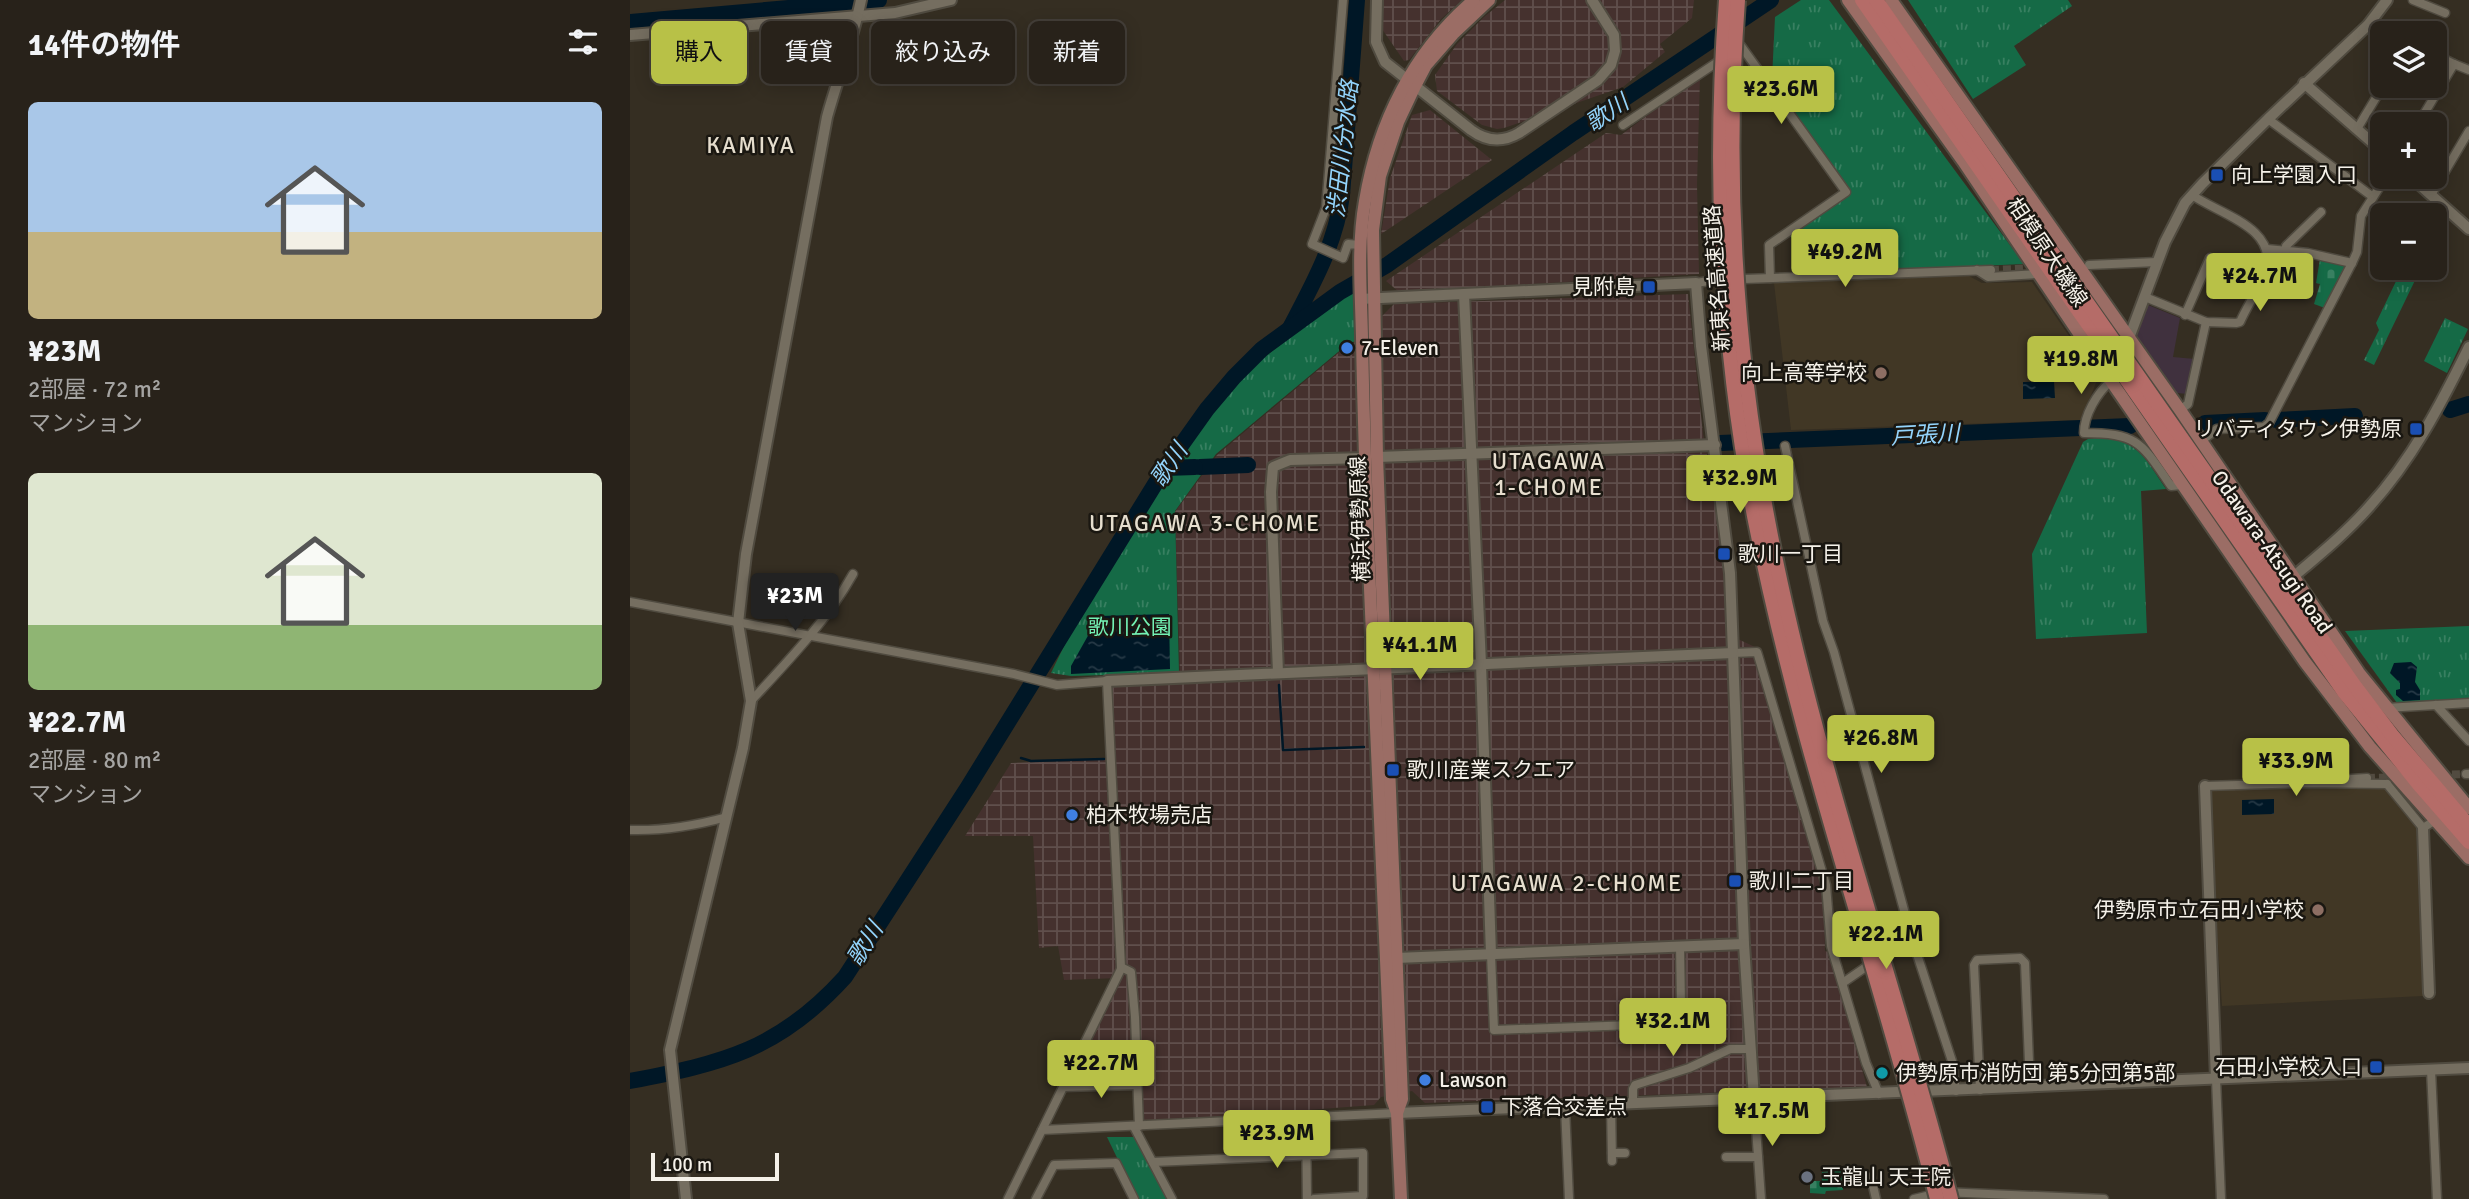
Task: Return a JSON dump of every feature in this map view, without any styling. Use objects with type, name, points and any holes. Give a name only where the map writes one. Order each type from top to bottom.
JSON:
[{"type":"highway","name":"新東名高速道路","points":[[1726,0],[1720,162],[1723,254],[1733,381],[1754,520],[1811,755],[1937,1199]]},
{"type":"highway","name":"新東名高速道路","points":[[1738,0],[1732,163],[1735,254],[1746,380],[1767,517],[1826,760],[1951,1199]]},
{"type":"highway","name":"Odawara-Atsugi Road","points":[[1862,0],[2344,692],[2421,788],[2469,842]]},
{"type":"highway","name":"Odawara-Atsugi Road","points":[[1876,0],[2354,685],[2469,826]]},
{"type":"main road","name":"横浜伊勢原線","points":[[1397,1114],[1402,1099],[1371,458],[1366,247],[1380,176],[1410,83],[1430,45],[1474,0]]},
{"type":"main road","name":"横浜伊勢原線","points":[[1410,83],[1453,34],[1489,0]]},
{"type":"main road","name":"相模原大磯線","points":[[1848,0],[1955,150],[2305,662],[2371,747],[2390,778],[2429,824],[2469,858]]},
{"type":"main road","name":"相模原大磯線","points":[[1891,0],[2386,708],[2469,808]]},
{"type":"main road","name":"横浜伊勢原線","points":[[1366,247],[1359,260],[1366,294]]},
{"type":"main road","name":"横浜伊勢原線","points":[[1380,669],[1392,1099],[1397,1114],[1401,1199]]},
{"type":"street","points":[[686,1199],[670,1050],[727,817],[751,701],[738,623],[746,554],[825,130],[837,78],[853,35],[861,0]]},
{"type":"street","points":[[630,35],[895,13],[951,0]]},
{"type":"street","points":[[1343,0],[1326,208],[1312,244],[1343,258],[1348,244],[1366,247]]},
{"type":"street","points":[[1377,0],[1375,30],[1378,49],[1390,67],[1481,137],[1490,140],[1511,138],[1598,80],[1611,65],[1615,51],[1614,35],[1592,0]]},
{"type":"street","points":[[2129,338],[2174,223],[2192,195],[2304,83],[2368,25],[2387,0]]},
{"type":"street","points":[[2413,0],[2439,13]]},
{"type":"street","points":[[1623,125],[1741,46],[1846,192],[1769,245],[1770,278]]},
{"type":"street","points":[[2447,60],[2469,70]]},
{"type":"street","points":[[2425,112],[2454,64]]},
{"type":"street","points":[[2304,83],[2370,140]]},
{"type":"street","points":[[2357,129],[2376,98]]},
{"type":"street","points":[[2267,119],[2373,197]]},
{"type":"street","points":[[2431,195],[2469,131]]},
{"type":"street","points":[[2201,441],[2217,429],[2264,426],[2269,423],[2357,253],[2361,216],[2378,189]]},
{"type":"street","points":[[2424,189],[2469,227]]},
{"type":"street","points":[[2145,297],[2185,315],[2206,321],[2240,322],[2248,297],[2266,270],[2267,249],[2256,233],[2192,195]]},
{"type":"street","points":[[2286,250],[2286,246],[2321,212]]},
{"type":"street","points":[[2267,249],[2308,253],[2352,263]]},
{"type":"street","points":[[2185,315],[2210,258]]},
{"type":"street","points":[[2089,265],[2157,262]]},
{"type":"street","points":[[1366,294],[1464,294],[1991,270]]},
{"type":"street","points":[[1977,271],[1988,277],[2038,274]]},
{"type":"street","points":[[1696,283],[1701,346],[1730,573],[1744,944],[1760,1199]]},
{"type":"street","points":[[1464,294],[1494,1030],[1633,1025],[1681,1005],[1680,946]]},
{"type":"street","points":[[2180,410],[2188,404],[2206,321]]},
{"type":"street","points":[[2293,577],[2344,533],[2395,476],[2427,428],[2469,347]]},
{"type":"street","points":[[2111,381],[2100,393],[2084,429],[2125,436],[2136,442],[2147,451],[2171,486],[2182,485]]},
{"type":"street","points":[[1278,673],[1271,492],[1273,467],[1290,460],[1715,445]]},
{"type":"street","points":[[1784,446],[1823,621],[1911,936],[1919,953],[1952,1060],[1956,1091]]},
{"type":"street","points":[[751,701],[811,636],[853,574]]},
{"type":"street","points":[[630,602],[1014,674],[1057,685],[1757,652],[1826,885],[1831,946],[1878,1094]]},
{"type":"street","points":[[1008,1199],[1121,970],[1107,681]]},
{"type":"street","points":[[2386,708],[2469,703]]},
{"type":"street","points":[[2436,705],[2469,740]]},
{"type":"street","points":[[2334,785],[2336,780],[2367,778]]},
{"type":"street","points":[[2221,1199],[2205,786],[2305,783],[2334,785],[2390,778]]},
{"type":"street","points":[[630,830],[654,831],[692,826],[727,817]]},
{"type":"street","points":[[2429,824],[2429,993]]},
{"type":"street","points":[[1903,905],[1906,889]]},
{"type":"street","points":[[1844,982],[1911,936]]},
{"type":"street","points":[[1396,958],[1744,944]]},
{"type":"street","points":[[1980,1090],[1974,965],[1977,960],[2020,958],[2025,963],[2030,1087]]},
{"type":"street","points":[[1121,967],[1131,972],[1135,1017],[1137,1126],[1172,1199]]},
{"type":"street","points":[[1633,1104],[1635,1086],[1689,1068],[1730,1049],[1751,1049]]},
{"type":"street","points":[[1042,1130],[2469,1068]]},
{"type":"street","points":[[2431,1070],[2437,1199]]},
{"type":"street","points":[[1063,1087],[1137,1085]]},
{"type":"street","points":[[1611,1105],[1612,1157],[1625,1153]]},
{"type":"street","points":[[1565,1107],[1569,1199]]},
{"type":"street","points":[[1306,1119],[1307,1199]]},
{"type":"street","points":[[1153,1162],[1363,1153],[1363,1196],[1314,1199]]},
{"type":"street","points":[[1726,1157],[1758,1157]]},
{"type":"street","points":[[1037,1199],[1054,1165],[1116,1163],[1134,1199]]},
{"type":"street","points":[[1874,1180],[1876,1199]]},
{"type":"street","points":[[1914,1199],[1943,1192],[1980,1196],[2104,1199]]},
{"type":"shaded area","points":[[1382,0],[1462,0],[1441,19],[1409,60],[1404,61],[1382,29]]},
{"type":"shaded area","points":[[1505,0],[1694,0],[1692,18],[1660,44],[1665,52],[1623,87],[1497,129],[1482,125],[1437,91],[1435,75],[1457,44]]},
{"type":"shaded area","points":[[1700,76],[1697,185],[1699,274],[1399,292],[1386,281],[1606,133],[1621,135]]},
{"type":"shaded area","points":[[1430,110],[1492,160],[1381,234],[1390,178],[1412,115]]},
{"type":"shaded area","points":[[1969,276],[1982,283],[2032,282],[2098,378],[2081,420],[1791,430],[1774,283]]},
{"type":"shaded area","points":[[1688,294],[1703,434],[1723,533],[1727,634],[1755,647],[1818,873],[1824,874],[1825,951],[1829,952],[1867,1087],[1425,1103],[1412,1091],[1381,1097],[1374,1105],[1143,1122],[1142,1053],[1081,1055],[1118,978],[1064,980],[1058,946],[1039,948],[1033,836],[965,836],[1011,763],[1115,759],[1112,684],[1180,674],[1175,512],[1217,455],[1349,344],[1355,343],[1394,304]]},
{"type":"shaded area","points":[[2148,305],[2180,318],[2173,357],[2195,359],[2188,394],[2177,393],[2137,336]]},
{"type":"shaded area","name":"伊勢原市立石田小学校","points":[[2301,785],[2309,789],[2384,787],[2416,825],[2423,996],[2222,1006],[2208,792],[2211,789]]},
{"type":"green space","points":[[1801,0],[1829,0],[2024,264],[1815,273],[1789,234],[1849,193],[1772,79],[1775,17]]},
{"type":"green space","points":[[1908,0],[2068,0],[2072,6],[2014,46],[2026,65],[1973,99]]},
{"type":"green space","points":[[2320,259],[2347,265],[2325,308],[2314,304],[2320,284],[2316,283]]},
{"type":"green space","points":[[2397,280],[2415,280],[2374,365],[2364,360],[2379,330],[2376,323]]},
{"type":"green space","name":"歌川公園","points":[[1351,290],[1355,341],[1344,347],[1216,454],[1175,511],[1179,673],[1071,676],[1051,673],[1066,642],[1171,466],[1209,412],[1235,381]]},
{"type":"green space","points":[[2445,318],[2468,329],[2447,373],[2424,361]]},
{"type":"green space","points":[[2102,437],[2115,439],[2134,448],[2147,461],[2166,489],[2141,491],[2147,633],[2036,639],[2032,554],[2083,442]]},
{"type":"green space","points":[[2469,626],[2469,700],[2397,703],[2345,631]]},
{"type":"green space","points":[[1107,1137],[1135,1137],[1168,1199],[1137,1199]]},
{"type":"green space","points":[[1846,1170],[1847,1187],[1843,1187],[1843,1190],[1826,1191],[1825,1194],[1810,1193],[1810,1181],[1822,1181],[1822,1172]]},
{"type":"water","points":[[2054,381],[2055,398],[2023,399],[2023,382]]},
{"type":"water","points":[[1169,614],[1170,669],[1071,674],[1071,666],[1099,616]]},
{"type":"water","points":[[2411,662],[2417,667],[2415,682],[2420,690],[2420,700],[2403,701],[2396,695],[2400,683],[2390,673],[2394,663]]},
{"type":"water","points":[[2274,799],[2274,814],[2242,815],[2242,800]]},
{"type":"waterway","points":[[630,22],[879,0]]},
{"type":"waterway","name":"渋田川分水路","points":[[1291,326],[1322,263],[1339,213],[1357,0]]},
{"type":"waterway","name":"歌川","points":[[630,1081],[694,1067],[748,1050],[797,1022],[845,977],[968,787],[1165,468],[1207,409],[1262,349],[1340,292],[1387,265],[1573,133],[1771,0]]},
{"type":"waterway","name":"戸張川","points":[[2450,410],[2469,404]]},
{"type":"waterway","name":"戸張川","points":[[2276,420],[2355,416]]},
{"type":"waterway","name":"戸張川","points":[[2205,423],[2265,420]]},
{"type":"waterway","name":"戸張川","points":[[1720,443],[2130,426]]},
{"type":"waterway","name":"戸張川","points":[[1200,467],[1248,465]]},
{"type":"waterway","name":"戸張川","points":[[1165,468],[1195,467]]},
{"type":"waterway","points":[[1279,685],[1283,750],[1364,747]]},
{"type":"waterway","points":[[1021,758],[1031,761],[1104,759]]},
{"type":"tunnel","points":[[1991,270],[2037,268]]},
{"type":"tunnel","points":[[2440,775],[2466,774]]},
{"type":"tunnel","points":[[2367,778],[2399,777]]},
{"type":"place","name":"向上学園入口","points":[[2217,175]]},
{"type":"place","name":"見附島","points":[[1649,287]]},
{"type":"place","name":"7-Eleven","points":[[1347,348]]},
{"type":"place","name":"向上高等学校","points":[[1881,373]]},
{"type":"place","name":"リバティタウン伊勢原","points":[[2416,429]]},
{"type":"place","name":"歌川一丁目","points":[[1724,554]]},
{"type":"place","name":"歌川産業スクエア","points":[[1393,770]]},
{"type":"place","name":"柏木牧場売店","points":[[1072,815]]},
{"type":"place","name":"歌川二丁目","points":[[1735,881]]},
{"type":"place","name":"伊勢原市立石田小学校","points":[[2318,910]]},
{"type":"place","name":"石田小学校入口","points":[[2376,1067]]},
{"type":"place","name":"伊勢原市消防団 第5分団第5部","points":[[1882,1073]]},
{"type":"place","name":"Lawson","points":[[1425,1080]]},
{"type":"place","name":"下落合交差点","points":[[1487,1107]]},
{"type":"place","name":"玉龍山 天王院","points":[[1807,1177]]},
{"type":"district","name":"KAMIYA","points":[[751,145]]},
{"type":"district","name":"UTAGAWA 1-CHOME","points":[[1549,474]]},
{"type":"district","name":"UTAGAWA 3-CHOME","points":[[1205,523]]},
{"type":"district","name":"UTAGAWA 2-CHOME","points":[[1567,883]]}]
